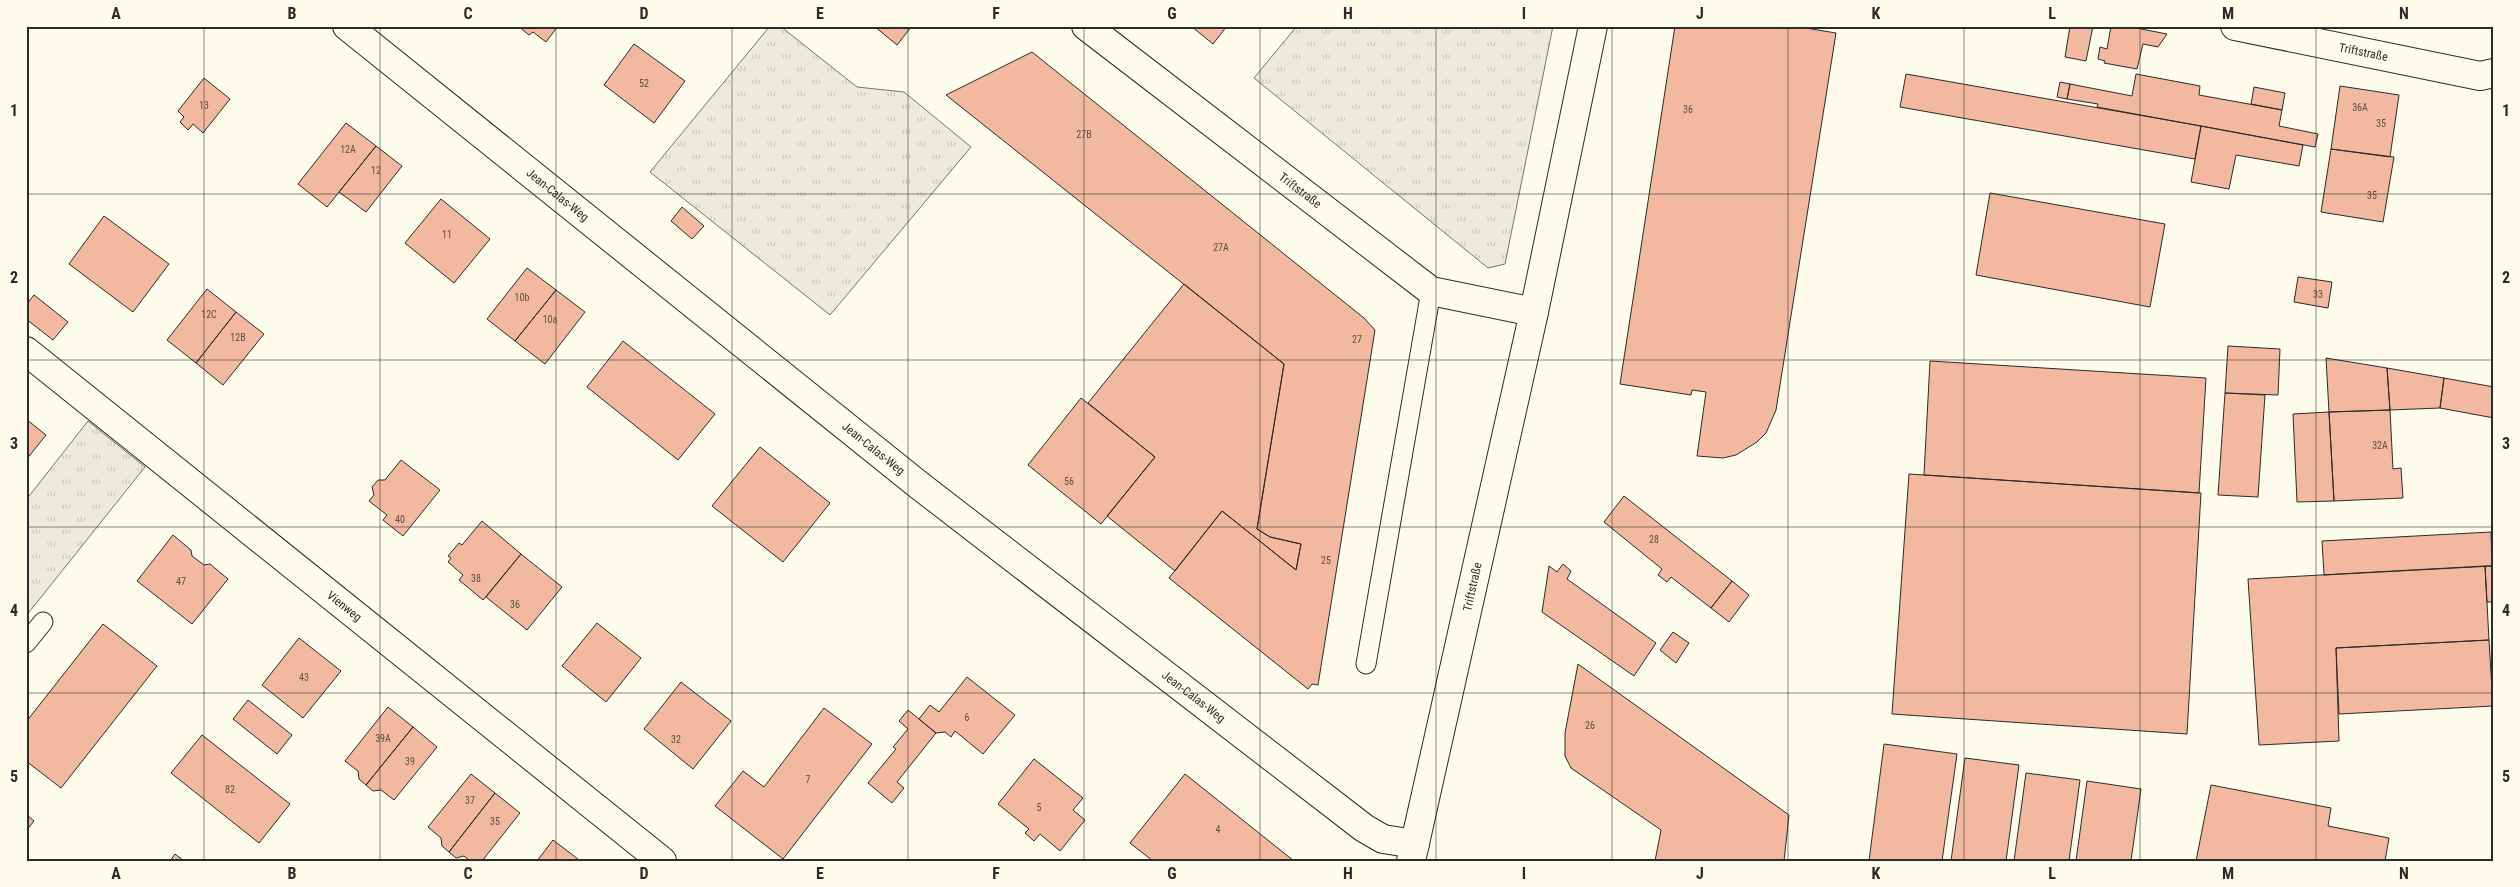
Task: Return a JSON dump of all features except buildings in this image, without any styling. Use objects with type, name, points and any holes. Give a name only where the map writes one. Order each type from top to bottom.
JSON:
[{"type":"street","name":"Jean-Calas-Weg","points":[[347,26],[920,486],[1364,828],[1383,839],[1413,852]]},
{"type":"street","name":"Triftstraße","points":[[1086,26],[1203,118],[1431,291],[1534,312]]},
{"type":"street","name":"Triftstraße","points":[[1413,852],[1534,312],[1593,26]]},
{"type":"street","name":"Triftstraße","points":[[2235,26],[2480,76],[2494,73]]},
{"type":"street","name":"Vienweg","points":[[26,351],[662,861]]},
{"type":"lane","points":[[1366,664],[1431,291]]},
{"type":"lane","points":[[26,643],[43,622]]},
{"type":"green space","points":[[770,26],[780,26],[857,87],[904,92],[971,147],[830,315],[650,172]]},
{"type":"green space","points":[[1297,26],[1553,26],[1505,264],[1488,268],[1254,78]]},
{"type":"green space","points":[[88,421],[145,467],[26,616],[26,500]]}]
